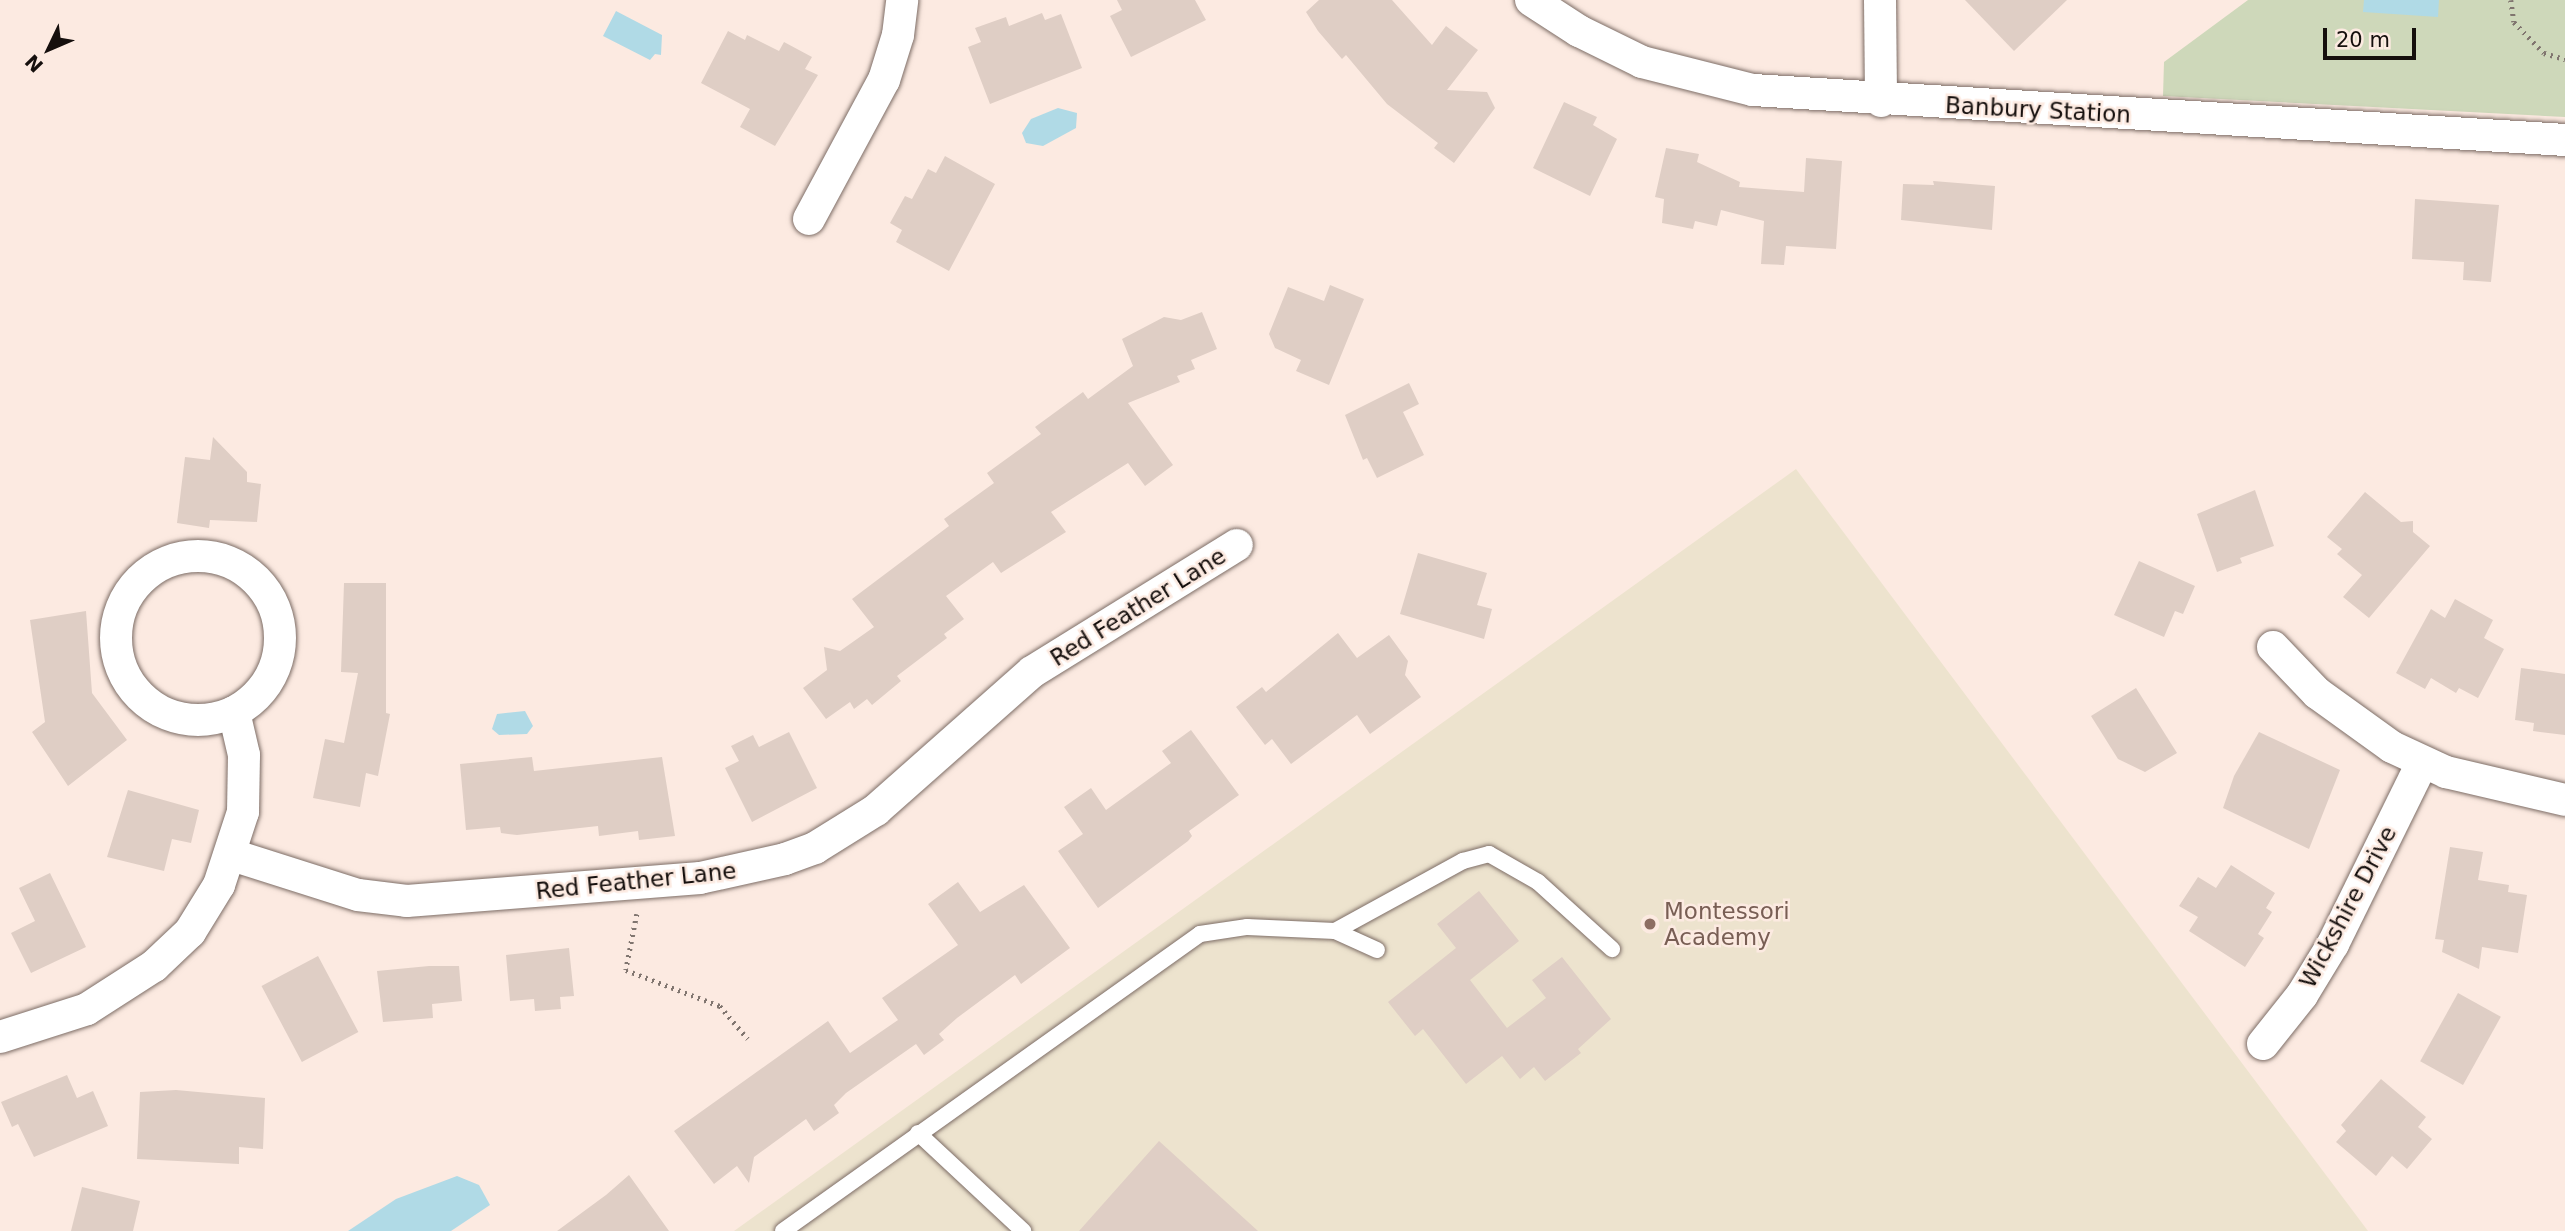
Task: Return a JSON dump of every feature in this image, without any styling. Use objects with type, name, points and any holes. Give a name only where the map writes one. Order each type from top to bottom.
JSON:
[{"type":"street","points":[[809,219],[884,80],[898,35],[902,0]]},
{"type":"street","name":"Banbury Station","points":[[1531,0],[1611,48],[1700,80],[1784,94],[2565,140]]},
{"type":"street","points":[[1880,0],[1881,101]]},
{"type":"street","name":"Red Feather Lane","points":[[232,855],[358,895],[396,900],[643,883],[732,874],[815,848],[876,810],[1032,672],[1237,545]]},
{"type":"street","points":[[184,556],[218,558],[253,576],[273,603],[280,633],[278,659],[260,693],[234,712],[202,720],[182,719],[149,703],[127,679],[116,643],[119,617],[131,589],[158,566],[184,556]]},
{"type":"street","points":[[2273,647],[2317,694],[2392,747],[2422,763],[2499,786],[2565,800]]},
{"type":"street","points":[[0,1037],[76,1014],[154,967],[201,918],[232,855],[245,788],[243,743],[234,712]]},
{"type":"street","name":"Wickshire Drive","points":[[2263,1044],[2302,995],[2333,944],[2422,763]]},
{"type":"lane","points":[[1335,931],[1463,860],[1489,854],[1538,882],[1612,948]]},
{"type":"lane","points":[[783,1231],[1200,934],[1247,927],[1335,931],[1377,950]]},
{"type":"lane","points":[[918,1133],[1023,1231]]},
{"type":"path","points":[[2511,0],[2514,22],[2544,53],[2565,59]]},
{"type":"path","points":[[643,883],[626,970],[720,1006],[748,1039]]},
{"type":"shaded area","name":"Montessori Academy","points":[[1796,469],[2368,1231],[734,1231]]},
{"type":"green space","points":[[2248,0],[2565,0],[2565,117],[2163,96],[2164,62]]},
{"type":"water","points":[[2364,0],[2439,0],[2438,17],[2363,12]]},
{"type":"water","points":[[616,11],[662,35],[661,55],[655,54],[650,60],[603,36]]},
{"type":"water","points":[[1058,108],[1077,113],[1076,128],[1043,146],[1026,143],[1022,133],[1031,119]]},
{"type":"water","points":[[525,711],[533,726],[527,734],[499,735],[492,729],[497,714]]},
{"type":"water","points":[[457,1176],[479,1185],[490,1205],[451,1231],[348,1231],[396,1199]]},
{"type":"building","points":[[1117,0],[1195,0],[1206,20],[1131,57],[1110,16],[1122,10]]},
{"type":"building","points":[[1319,0],[1392,0],[1432,45],[1446,26],[1478,50],[1447,90],[1487,92],[1495,108],[1454,163],[1434,148],[1438,143],[1387,104],[1346,55],[1342,59],[1318,31],[1306,12]]},
{"type":"building","points":[[1965,0],[2067,0],[2014,51]]},
{"type":"building","points":[[1042,13],[1045,20],[1061,14],[1082,68],[990,104],[968,47],[981,42],[975,28],[1006,17],[1009,26]]},
{"type":"building","points":[[728,31],[745,40],[747,35],[779,51],[784,42],[812,57],[805,69],[818,75],[775,146],[740,127],[750,109],[701,83]]},
{"type":"building","points":[[1564,102],[1597,117],[1593,125],[1617,139],[1590,196],[1533,168]]},
{"type":"building","points":[[1666,148],[1699,154],[1697,162],[1740,182],[1739,187],[1804,192],[1806,158],[1842,161],[1836,249],[1786,246],[1784,265],[1761,264],[1764,221],[1721,210],[1717,226],[1695,221],[1693,229],[1662,223],[1664,199],[1655,197]]},
{"type":"building","points":[[945,156],[995,184],[949,271],[896,242],[902,230],[890,223],[905,196],[912,199],[928,169],[936,173]]},
{"type":"building","points":[[1933,181],[1995,186],[1992,230],[1901,220],[1903,184],[1934,185]]},
{"type":"building","points":[[2415,199],[2499,205],[2491,282],[2463,280],[2464,262],[2412,259]]},
{"type":"building","points":[[1330,285],[1364,299],[1329,385],[1296,371],[1301,360],[1275,348],[1269,334],[1288,287],[1324,301]]},
{"type":"building","points":[[1202,312],[1217,349],[1191,360],[1195,369],[1177,376],[1180,382],[1128,403],[1173,465],[1145,486],[1128,463],[1051,512],[1066,532],[1001,573],[993,562],[946,596],[964,619],[944,634],[947,638],[897,676],[901,681],[872,705],[867,699],[854,709],[850,702],[826,719],[803,688],[827,670],[824,647],[840,651],[874,627],[852,599],[949,526],[944,519],[994,483],[987,473],[1041,434],[1035,427],[1083,392],[1088,399],[1133,366],[1122,339],[1164,317],[1181,320]]},
{"type":"building","points":[[1409,383],[1419,404],[1403,412],[1424,455],[1377,478],[1367,458],[1363,460],[1345,415]]},
{"type":"building","points":[[213,437],[247,472],[247,482],[261,484],[257,522],[210,520],[209,528],[177,523],[185,457],[210,460]]},
{"type":"building","points":[[2255,490],[2274,546],[2240,558],[2242,563],[2217,572],[2197,514]]},
{"type":"building","points":[[2365,492],[2401,522],[2413,521],[2413,532],[2430,546],[2369,618],[2343,597],[2362,575],[2337,554],[2342,549],[2327,537]]},
{"type":"building","points":[[1418,553],[1487,573],[1477,605],[1492,609],[1484,639],[1400,614]]},
{"type":"building","points":[[2139,561],[2195,586],[2183,614],[2175,611],[2164,637],[2114,615]]},
{"type":"building","points":[[344,583],[386,583],[386,713],[390,714],[378,776],[366,773],[360,807],[313,798],[325,739],[344,743],[358,673],[341,672]]},
{"type":"building","points":[[2455,599],[2493,620],[2484,638],[2504,649],[2478,698],[2459,688],[2456,693],[2431,678],[2425,689],[2396,673],[2431,609],[2445,618]]},
{"type":"building","points":[[86,611],[92,693],[127,740],[68,786],[32,732],[45,722],[30,620]]},
{"type":"building","points":[[1338,633],[1357,658],[1389,635],[1408,661],[1405,675],[1421,697],[1370,734],[1357,715],[1291,764],[1272,739],[1265,745],[1236,707],[1262,687],[1266,692]]},
{"type":"building","points":[[2521,668],[2565,674],[2565,735],[2533,731],[2534,723],[2515,720]]},
{"type":"building","points":[[2136,688],[2177,753],[2145,772],[2118,759],[2091,716]]},
{"type":"building","points":[[1191,730],[1239,795],[1189,831],[1192,836],[1188,841],[1098,908],[1058,851],[1083,834],[1064,807],[1091,788],[1106,810],[1171,763],[1162,751]]},
{"type":"building","points":[[789,732],[817,788],[752,822],[725,768],[739,761],[731,746],[753,735],[759,747]]},
{"type":"building","points":[[2259,732],[2340,770],[2309,849],[2223,808],[2234,776]]},
{"type":"building","points":[[532,757],[534,771],[662,757],[675,836],[639,840],[638,831],[599,836],[598,826],[517,835],[501,833],[500,827],[466,830],[460,764]]},
{"type":"building","points":[[128,790],[199,810],[191,843],[172,839],[164,871],[107,857]]},
{"type":"building","points":[[2450,847],[2483,852],[2478,880],[2509,885],[2508,892],[2527,895],[2518,953],[2482,947],[2479,969],[2442,952],[2444,940],[2435,939]]},
{"type":"building","points":[[2231,865],[2275,893],[2266,908],[2272,912],[2258,934],[2264,938],[2245,967],[2189,931],[2198,917],[2179,906],[2198,877],[2216,888]]},
{"type":"building","points":[[50,873],[86,947],[31,973],[11,933],[35,921],[19,888]]},
{"type":"building","points":[[958,882],[980,912],[1024,885],[1070,948],[1021,984],[1015,975],[957,1018],[939,1034],[944,1040],[924,1055],[916,1044],[846,1093],[834,1105],[839,1113],[814,1131],[806,1119],[754,1157],[749,1183],[737,1166],[714,1184],[674,1131],[828,1021],[850,1053],[898,1020],[882,998],[958,945],[928,904]]},
{"type":"building","points":[[1479,891],[1519,941],[1470,980],[1507,1028],[1546,998],[1532,980],[1562,957],[1611,1019],[1578,1049],[1581,1053],[1545,1081],[1534,1067],[1520,1079],[1502,1056],[1466,1084],[1423,1029],[1415,1036],[1388,1002],[1456,948],[1437,924]]},
{"type":"building","points":[[569,948],[574,996],[560,997],[561,1009],[535,1011],[534,999],[510,1001],[506,955]]},
{"type":"building","points":[[318,956],[358,1032],[302,1062],[261,986]]},
{"type":"building","points":[[459,966],[462,1001],[432,1004],[433,1018],[383,1022],[377,971]]},
{"type":"building","points":[[2458,993],[2501,1017],[2463,1085],[2420,1061]]},
{"type":"building","points":[[67,1075],[77,1098],[93,1091],[108,1126],[34,1157],[18,1124],[12,1127],[1,1102]]},
{"type":"building","points":[[2381,1079],[2426,1117],[2418,1127],[2432,1139],[2407,1169],[2392,1156],[2376,1176],[2336,1142],[2346,1131],[2341,1125]]},
{"type":"building","points":[[176,1090],[265,1098],[263,1149],[239,1147],[239,1164],[137,1159],[140,1092]]},
{"type":"building","points":[[1159,1141],[1258,1231],[1079,1231]]},
{"type":"building","points":[[629,1175],[669,1231],[557,1231],[606,1195]]},
{"type":"building","points":[[82,1187],[140,1201],[133,1231],[71,1231]]},
{"type":"place","name":"Montessori Academy","points":[[1650,924]]}]
